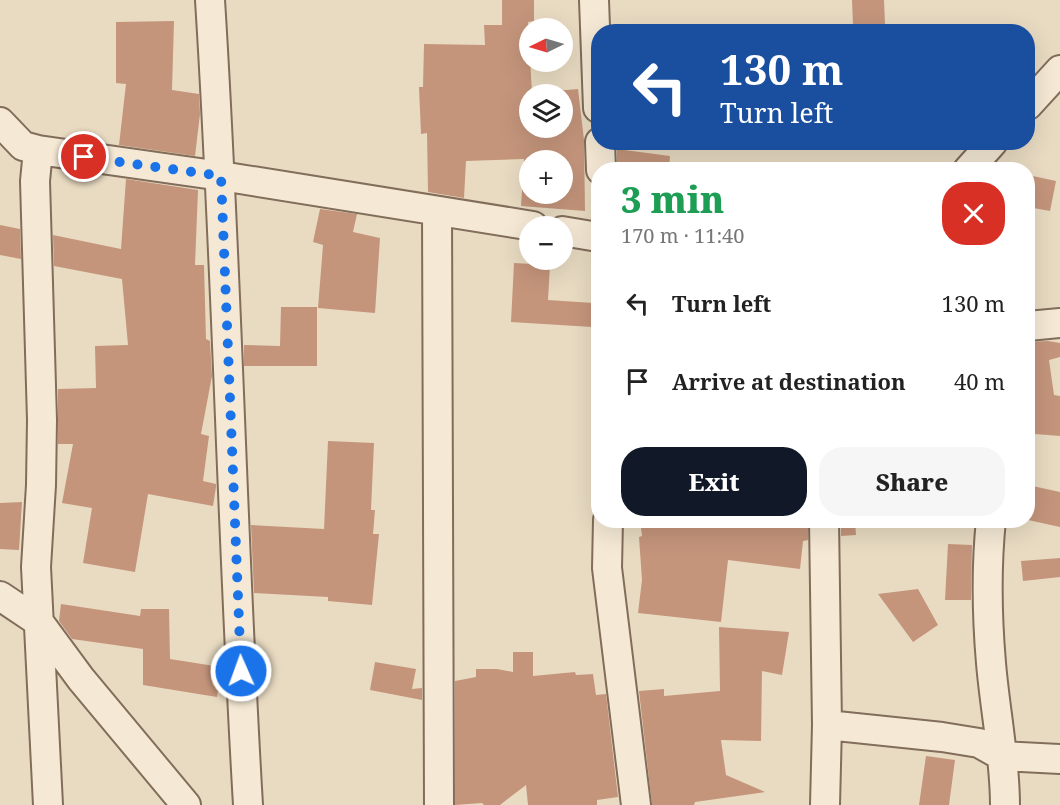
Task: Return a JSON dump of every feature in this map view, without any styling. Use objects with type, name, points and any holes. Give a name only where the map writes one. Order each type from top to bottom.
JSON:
[{"type":"street","points":[[210,0],[221,176],[248,805]]},
{"type":"street","points":[[594,0],[595,24]]},
{"type":"street","points":[[1035,97],[1060,70]]},
{"type":"street","points":[[0,122],[23,146],[39,150],[221,176],[519,224]]},
{"type":"street","points":[[39,150],[35,181],[42,420],[36,567],[48,805]]},
{"type":"street","points":[[975,162],[986,150]]},
{"type":"street","points":[[437,211],[439,805]]},
{"type":"street","points":[[573,233],[591,236]]},
{"type":"street","points":[[1035,325],[1060,323]]},
{"type":"street","points":[[609,528],[607,568],[636,805]]},
{"type":"street","points":[[824,528],[827,725],[825,805]]},
{"type":"street","points":[[991,528],[988,555],[990,661],[1002,756],[1005,805]]},
{"type":"street","points":[[0,596],[39,622],[81,679],[186,805]]},
{"type":"street","points":[[827,725],[979,743],[1002,756],[1060,759]]},
{"type":"building","points":[[502,0],[534,0],[534,18],[519,18],[519,72],[531,72],[531,84],[519,84],[519,138],[573,138],[573,89],[578,89],[584,140],[585,211],[521,206],[521,204],[573,204],[573,150],[519,150],[519,159],[466,161],[464,198],[428,192],[427,133],[421,134],[419,87],[423,87],[424,44],[485,45],[484,25],[502,25]]},
{"type":"building","points":[[852,0],[884,0],[885,24],[853,24]]},
{"type":"building","points":[[174,21],[172,90],[199,94],[200,114],[195,156],[119,145],[126,84],[116,83],[116,22]]},
{"type":"building","points":[[617,150],[670,156],[670,162],[617,162]]},
{"type":"building","points":[[1035,176],[1056,181],[1050,211],[1035,208]]},
{"type":"building","points":[[126,179],[198,190],[195,265],[204,265],[206,339],[210,341],[212,376],[201,434],[209,436],[203,481],[216,484],[213,506],[148,494],[135,572],[83,563],[92,508],[62,503],[73,444],[58,444],[58,389],[96,388],[95,346],[128,345],[122,279],[54,266],[53,235],[121,249]]},
{"type":"building","points":[[320,209],[357,214],[353,232],[380,238],[375,313],[318,308],[323,245],[313,242]]},
{"type":"building","points":[[0,225],[20,229],[21,259],[0,255]]},
{"type":"building","points":[[514,263],[519,263],[519,270],[550,270],[548,300],[591,303],[591,327],[511,322]]},
{"type":"building","points":[[281,307],[317,307],[317,366],[244,366],[244,345],[280,346]]},
{"type":"building","points":[[1035,342],[1060,343],[1060,357],[1049,360],[1054,395],[1060,396],[1060,436],[1035,434]]},
{"type":"building","points":[[328,441],[374,443],[371,510],[375,510],[373,534],[379,534],[372,605],[328,601],[328,597],[254,593],[251,525],[324,529]]},
{"type":"building","points":[[1035,487],[1060,492],[1060,527],[1035,522]]},
{"type":"building","points":[[22,502],[19,550],[0,549],[0,503]]},
{"type":"building","points":[[641,528],[808,528],[808,540],[803,541],[800,569],[728,560],[721,622],[638,613],[642,580],[639,537],[642,536]]},
{"type":"building","points":[[841,528],[856,528],[856,535],[841,536]]},
{"type":"building","points":[[948,544],[972,545],[971,600],[945,600]]},
{"type":"building","points":[[1060,558],[1060,577],[1023,581],[1021,561]]},
{"type":"building","points":[[918,589],[938,625],[913,642],[878,594]]},
{"type":"building","points":[[61,604],[140,616],[141,609],[169,609],[170,659],[221,667],[217,697],[143,685],[143,649],[72,639],[59,621]]},
{"type":"building","points":[[719,627],[789,632],[782,675],[762,671],[761,741],[721,740],[726,775],[765,792],[695,802],[694,805],[652,805],[639,691],[664,689],[664,696],[720,691]]},
{"type":"building","points":[[513,652],[533,652],[533,676],[575,672],[576,675],[593,674],[596,695],[606,694],[618,797],[597,800],[597,805],[528,805],[526,785],[500,805],[482,803],[455,805],[455,681],[476,677],[476,669],[513,672]]},
{"type":"building","points":[[375,662],[416,669],[412,689],[422,688],[422,700],[370,690]]},
{"type":"building","points":[[926,756],[955,760],[949,805],[919,805]]},
{"type":"route","points":[[84,157],[221,176],[241,671]]}]
